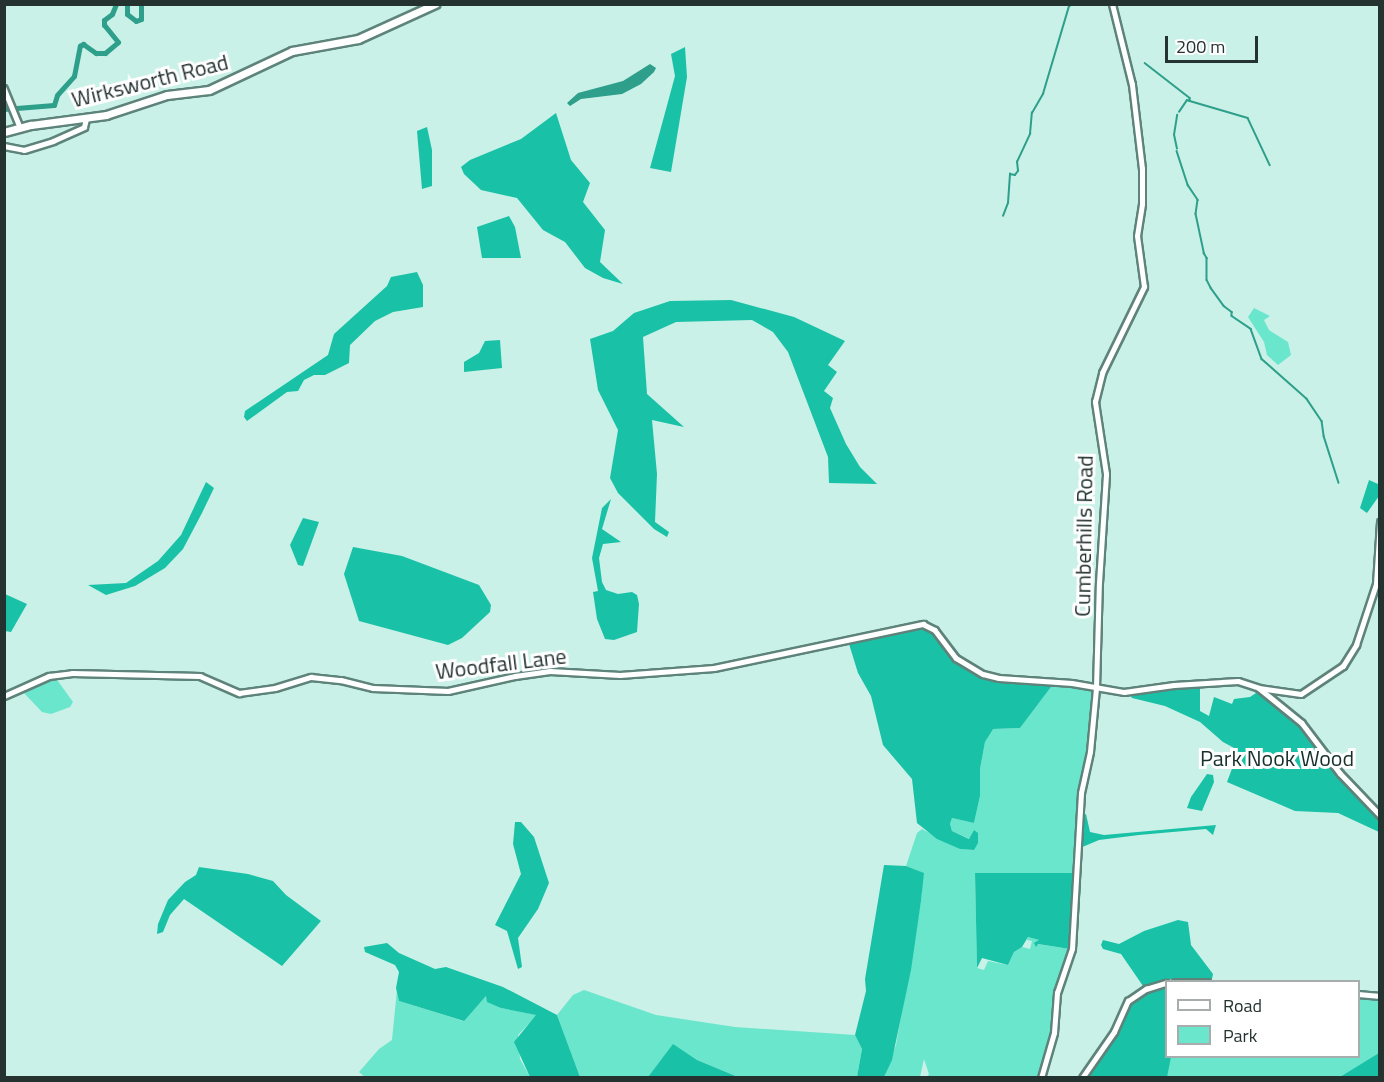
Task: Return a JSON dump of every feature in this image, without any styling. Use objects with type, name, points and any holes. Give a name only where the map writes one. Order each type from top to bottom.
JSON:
[{"type":"main road","name":"Wirksworth Road","points":[[4,132],[106,115],[167,95],[215,88],[292,51],[358,39],[435,4]]},
{"type":"street","name":"Cumberhills Road","points":[[1041,1077],[1054,1034],[1057,993],[1072,949],[1081,793],[1090,752],[1096,688],[1106,474],[1095,402],[1102,373],[1144,287],[1137,236],[1142,204],[1141,158],[1132,85],[1112,4]]},
{"type":"street","points":[[4,88],[15,109],[21,128]]},
{"type":"street","points":[[4,146],[24,150],[53,141],[84,127],[86,119]]},
{"type":"street","name":"Woodfall Lane","points":[[4,696],[49,676],[72,673],[200,676],[239,693],[275,688],[311,677],[341,680],[373,688],[448,691],[515,676],[550,671],[620,675],[714,668],[923,624],[935,630],[952,655],[983,674],[1072,683],[1124,692],[1174,684],[1238,681],[1259,688],[1293,694],[1306,692],[1347,663],[1372,603],[1376,584],[1380,522]]},
{"type":"street","points":[[1259,688],[1302,723],[1340,773],[1380,815]]},
{"type":"street","points":[[1082,1077],[1114,1032],[1128,1001],[1146,989],[1165,984]]},
{"type":"street","points":[[1360,994],[1380,996]]},
{"type":"green space","points":[[685,47],[687,77],[671,172],[650,168],[675,76],[671,54]]},
{"type":"green space","points":[[556,113],[571,160],[590,183],[583,202],[605,230],[600,262],[623,284],[603,278],[585,268],[565,242],[543,230],[517,198],[481,190],[464,174],[461,167],[470,160],[521,139]]},
{"type":"green space","points":[[427,127],[432,150],[432,186],[422,189],[417,131]]},
{"type":"green space","points":[[509,216],[515,227],[521,258],[482,258],[477,227]]},
{"type":"green space","points":[[417,272],[423,285],[423,307],[393,312],[375,321],[350,345],[349,363],[325,375],[314,375],[304,380],[298,391],[287,392],[247,421],[244,417],[245,411],[328,355],[334,334],[387,286],[391,277]]},
{"type":"green space","points":[[731,300],[794,317],[845,341],[828,365],[837,372],[824,391],[833,398],[830,408],[846,444],[860,467],[877,484],[829,483],[828,457],[788,352],[773,332],[752,320],[676,322],[643,337],[647,394],[684,427],[652,420],[657,474],[655,522],[669,532],[667,537],[654,529],[618,493],[610,478],[618,430],[598,390],[590,339],[613,331],[634,313],[670,301]]},
{"type":"green space","points":[[1254,308],[1270,316],[1264,320],[1269,330],[1288,342],[1291,355],[1278,365],[1267,355],[1264,342],[1248,317]]},
{"type":"green space","points":[[500,340],[502,368],[464,372],[464,362],[479,353],[485,341]]},
{"type":"green space","points":[[1369,480],[1378,484],[1379,496],[1367,513],[1360,508]]},
{"type":"green space","points":[[206,482],[214,488],[183,549],[165,568],[135,586],[106,595],[88,585],[126,583],[158,561],[181,535]]},
{"type":"green space","points":[[611,499],[602,529],[621,542],[603,544],[599,558],[602,582],[606,590],[618,594],[632,592],[637,595],[639,604],[637,632],[614,640],[605,639],[597,619],[593,592],[598,591],[592,558],[602,508]]},
{"type":"green space","points":[[303,518],[319,522],[303,566],[298,565],[290,545]]},
{"type":"green space","points":[[353,547],[402,556],[479,585],[491,605],[490,612],[462,638],[448,645],[359,621],[344,574]]},
{"type":"green space","points":[[5,594],[27,604],[11,632],[5,631]]},
{"type":"green space","points":[[919,626],[932,630],[950,656],[981,675],[1054,683],[1020,728],[993,729],[985,742],[980,769],[980,796],[974,823],[952,818],[950,824],[952,831],[969,839],[974,830],[978,833],[978,843],[974,850],[960,849],[937,839],[917,823],[912,779],[883,745],[871,696],[858,673],[849,644]]},
{"type":"green space","points":[[55,677],[73,702],[70,707],[51,714],[42,712],[23,692]]},
{"type":"green space","points":[[1058,682],[1091,688],[1094,692],[1089,744],[1081,788],[1077,873],[975,873],[977,968],[984,970],[988,961],[1008,965],[1014,952],[1022,947],[1030,949],[1032,941],[1027,940],[1028,937],[1039,940],[1037,944],[1070,949],[1060,979],[1053,1031],[1040,1077],[927,1077],[929,1074],[924,1059],[920,1077],[884,1078],[896,1045],[921,901],[923,873],[906,866],[917,833],[922,829],[960,849],[974,850],[974,830],[970,839],[952,831],[950,824],[952,818],[974,823],[980,796],[980,769],[985,742],[992,729],[1020,728],[1054,683]]},
{"type":"green space","name":"Park Nook Wood","points":[[1200,685],[1200,711],[1209,716],[1214,697],[1232,704],[1234,699],[1250,697],[1259,691],[1302,724],[1329,762],[1379,819],[1379,832],[1338,813],[1295,811],[1227,782],[1236,758],[1236,749],[1223,742],[1200,722],[1165,706],[1132,698],[1129,693]]},
{"type":"green space","points":[[1207,774],[1213,775],[1214,782],[1202,811],[1187,808],[1191,797]]},
{"type":"green space","points":[[1086,814],[1090,832],[1104,835],[1216,825],[1213,835],[1206,829],[1139,835],[1099,840],[1080,848],[1083,815]]},
{"type":"green space","points":[[515,822],[521,822],[534,837],[549,883],[538,909],[518,938],[522,967],[518,969],[507,931],[495,925],[521,874],[513,844]]},
{"type":"green space","points":[[884,865],[906,866],[924,873],[921,901],[911,970],[892,1060],[884,1077],[857,1077],[862,1049],[855,1035],[866,991],[865,979]]},
{"type":"green space","points":[[199,867],[248,874],[273,881],[286,895],[321,921],[282,966],[184,899],[170,915],[163,932],[157,934],[158,924],[168,900],[185,882],[196,875]]},
{"type":"green space","points":[[975,873],[1077,873],[1070,949],[1038,944],[1036,947],[1034,943],[1039,940],[1028,937],[1022,947],[1014,952],[1008,965],[982,958],[977,968]]},
{"type":"green space","points":[[1178,920],[1188,922],[1191,945],[1213,974],[1212,979],[1169,979],[1143,986],[1121,954],[1103,949],[1101,945],[1103,940],[1119,944],[1144,931]]},
{"type":"green space","points":[[387,943],[399,953],[435,969],[446,967],[503,987],[557,1015],[580,1077],[530,1077],[514,1042],[536,1015],[501,1008],[487,1002],[486,996],[464,1021],[399,1001],[396,988],[399,972],[395,965],[365,952],[364,947]]},
{"type":"green space","points":[[1165,985],[1165,1058],[1171,1058],[1167,1077],[1084,1078],[1131,1000],[1147,991]]},
{"type":"green space","points":[[397,990],[399,1001],[463,1021],[487,995],[501,1008],[537,1015],[518,1035],[520,1059],[530,1077],[366,1078],[359,1072],[379,1049],[392,1040]]},
{"type":"green space","points":[[584,990],[656,1015],[735,1027],[855,1035],[862,1049],[857,1077],[738,1077],[697,1060],[673,1045],[648,1077],[580,1077],[557,1015],[573,995]]},
{"type":"green space","points":[[1360,997],[1379,998],[1379,1077],[1084,1078],[1165,1056],[1360,1058]]},
{"type":"green space","points":[[673,1044],[697,1060],[738,1077],[648,1077]]},
{"type":"green space","points":[[1379,1053],[1379,1077],[1340,1077]]},
{"type":"shaded area","points":[[650,64],[656,68],[654,72],[641,84],[622,94],[581,99],[570,106],[567,103],[578,93],[623,81]]},
{"type":"waterway","points":[[4,109],[54,105],[57,95],[74,76],[80,46],[83,44],[96,53],[105,53],[118,42],[104,25],[104,20],[112,14],[116,4]]},
{"type":"waterway","points":[[127,4],[127,14],[136,21],[141,19],[141,4]]},
{"type":"waterway","points":[[1003,216],[1008,203],[1010,174],[1015,175],[1018,171],[1017,162],[1030,134],[1032,113],[1043,94],[1069,6],[1074,4]]},
{"type":"waterway","points":[[1145,63],[1190,98],[1190,101],[1248,118],[1270,165]]},
{"type":"waterway","points":[[1179,112],[1187,100],[1190,101]]},
{"type":"waterway","points":[[1177,115],[1174,135],[1177,149]]},
{"type":"waterway","points":[[1177,151],[1188,185],[1198,200],[1196,214],[1207,258],[1207,280],[1224,306],[1232,312],[1232,316],[1251,329],[1262,359],[1307,399],[1322,421],[1324,436],[1339,483]]}]
